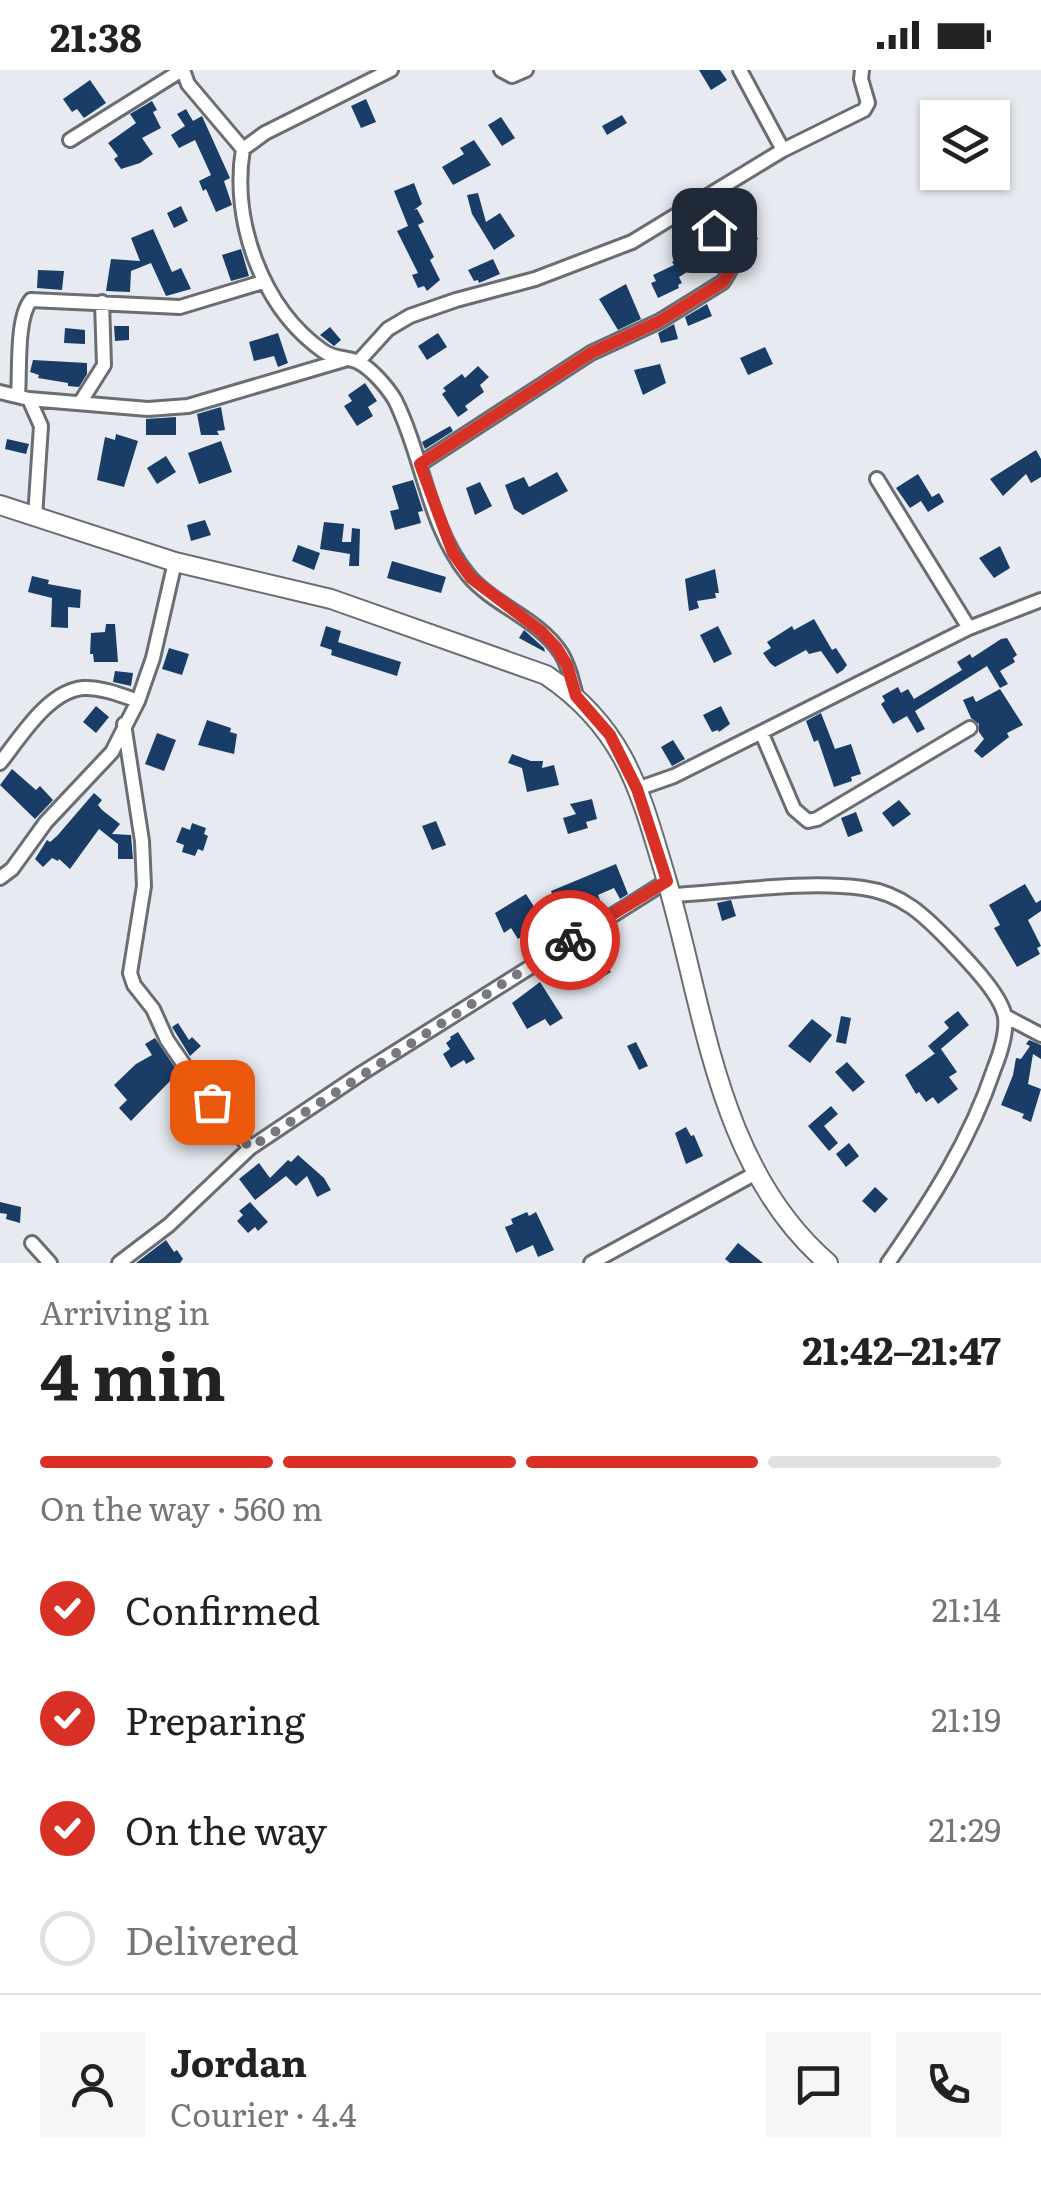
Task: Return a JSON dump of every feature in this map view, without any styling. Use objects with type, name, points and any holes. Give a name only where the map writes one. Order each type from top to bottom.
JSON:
[{"type":"street","points":[[70,140],[182,70],[188,84],[244,149],[240,189],[263,282],[279,308],[300,333],[325,353],[351,361],[394,398],[453,553],[471,578],[556,647],[567,665],[576,696]]},
{"type":"street","points":[[244,149],[265,133],[391,70]]},
{"type":"street","points":[[501,70],[512,76],[526,70]]},
{"type":"street","points":[[740,70],[783,150]]},
{"type":"street","points":[[0,392],[148,409],[188,406],[351,361],[388,329],[410,316],[535,279],[632,242],[699,204],[783,150],[868,107],[862,70]]},
{"type":"street","points":[[420,464],[591,353],[660,321],[723,282],[733,265],[699,204]]},
{"type":"street","points":[[34,517],[41,426],[38,413],[23,397],[22,332],[28,303],[56,300],[180,307],[263,282]]},
{"type":"street","points":[[80,403],[100,377],[104,365],[102,302]]},
{"type":"street","points":[[877,480],[970,628]]},
{"type":"street","points":[[0,506],[175,562],[331,600],[546,675],[576,696],[610,735],[637,789],[669,888],[730,1117],[780,1215],[828,1263]]},
{"type":"street","points":[[0,878],[112,752],[138,701],[153,658],[175,562]]},
{"type":"street","points":[[637,789],[674,776],[762,734],[970,628],[1041,600]]},
{"type":"street","points":[[0,762],[50,704],[69,692],[82,688],[138,701]]},
{"type":"street","points":[[124,724],[142,842],[144,886],[130,973],[153,1008],[167,1040],[250,1148]]},
{"type":"street","points":[[762,734],[794,808],[808,820],[817,819],[970,728]]},
{"type":"street","points":[[119,1263],[169,1225],[250,1148],[362,1073],[669,888],[862,888],[896,895],[924,915],[962,954],[1005,1016],[1041,1034]]},
{"type":"street","points":[[888,1263],[935,1195],[973,1127],[1002,1047],[1005,1016]]},
{"type":"street","points":[[591,1263],[756,1173]]},
{"type":"street","points":[[32,1243],[50,1263]]},
{"type":"building","points":[[699,70],[720,70],[727,80],[711,90]]},
{"type":"building","points":[[90,80],[106,103],[84,118],[77,109],[72,112],[63,99]]},
{"type":"building","points":[[366,99],[376,122],[361,128],[351,106]]},
{"type":"building","points":[[152,101],[161,128],[142,138],[153,154],[121,169],[114,159],[118,156],[108,143],[136,123],[130,114]]},
{"type":"building","points":[[186,109],[193,121],[202,116],[230,178],[224,181],[232,205],[216,212],[199,181],[211,175],[195,140],[179,148],[171,135],[185,126],[177,114]]},
{"type":"building","points":[[622,115],[627,123],[607,135],[602,126]]},
{"type":"building","points":[[501,117],[515,138],[502,146],[488,125]]},
{"type":"building","points":[[474,140],[491,165],[453,185],[442,167],[464,154],[460,148]]},
{"type":"building","points":[[414,183],[422,204],[414,210],[424,222],[418,225],[440,280],[427,291],[424,286],[418,288],[412,275],[418,273],[397,231],[408,226],[394,191]]},
{"type":"building","points":[[478,193],[486,222],[500,213],[515,236],[494,250],[472,214],[467,195]]},
{"type":"building","points":[[181,206],[188,221],[174,228],[167,213]]},
{"type":"building","points":[[746,213],[758,239],[736,249],[722,224]]},
{"type":"building","points":[[153,229],[172,272],[181,268],[191,289],[166,296],[151,263],[131,271],[130,292],[106,291],[111,259],[140,261],[131,238]]},
{"type":"building","points":[[241,249],[249,276],[231,281],[222,255]]},
{"type":"building","points":[[691,250],[700,264],[679,277],[679,288],[658,298],[651,283],[656,281],[653,275],[674,265],[672,262]]},
{"type":"building","points":[[493,259],[500,274],[479,283],[474,281],[468,270]]},
{"type":"building","points":[[38,270],[64,271],[62,290],[37,288]]},
{"type":"building","points":[[626,284],[641,319],[618,330],[599,299]]},
{"type":"building","points":[[707,304],[712,316],[688,326],[685,317]]},
{"type":"building","points":[[674,324],[678,339],[661,343],[658,333]]},
{"type":"building","points":[[114,326],[129,326],[129,340],[115,341]]},
{"type":"building","points":[[330,327],[341,340],[334,346],[320,335]]},
{"type":"building","points":[[65,328],[85,330],[85,344],[64,343]]},
{"type":"building","points":[[278,333],[288,363],[278,367],[274,356],[254,361],[249,342]]},
{"type":"building","points":[[438,333],[447,347],[427,360],[418,346]]},
{"type":"building","points":[[765,347],[773,364],[748,375],[740,358]]},
{"type":"building","points":[[33,360],[87,363],[87,374],[79,387],[68,386],[38,378],[30,372]]},
{"type":"building","points":[[660,364],[666,383],[643,395],[634,370]]},
{"type":"building","points":[[478,366],[489,377],[480,385],[484,392],[465,406],[468,410],[458,417],[442,394],[446,391],[443,388],[462,374],[465,378]]},
{"type":"building","points":[[365,383],[377,401],[368,407],[373,416],[357,426],[344,406],[352,401],[348,395]]},
{"type":"building","points":[[221,407],[225,430],[217,431],[219,435],[201,435],[197,414]]},
{"type":"building","points":[[176,417],[176,435],[146,435],[146,419]]},
{"type":"building","points":[[450,426],[453,431],[425,449],[422,442]]},
{"type":"building","points":[[116,434],[138,441],[124,487],[97,480],[105,437],[115,440]]},
{"type":"building","points":[[7,439],[29,444],[26,454],[5,449]]},
{"type":"building","points":[[221,441],[232,472],[199,484],[188,453]]},
{"type":"building","points":[[1036,450],[1041,459],[1041,477],[1031,483],[1026,474],[1003,496],[990,479]]},
{"type":"building","points":[[166,456],[176,472],[157,484],[147,468]]},
{"type":"building","points":[[557,472],[568,491],[523,515],[514,509],[505,485],[524,477],[529,487]]},
{"type":"building","points":[[918,474],[932,497],[939,493],[944,502],[928,512],[921,501],[910,508],[896,488]]},
{"type":"building","points":[[413,480],[423,511],[418,512],[421,523],[395,530],[390,511],[399,509],[392,486]]},
{"type":"building","points":[[480,482],[492,506],[475,515],[466,488]]},
{"type":"building","points":[[205,520],[211,535],[191,541],[187,525]]},
{"type":"building","points":[[324,522],[344,524],[342,542],[351,542],[352,528],[360,529],[359,566],[349,566],[350,554],[320,549]]},
{"type":"building","points":[[298,545],[320,553],[314,570],[292,561]]},
{"type":"building","points":[[1000,546],[1010,568],[994,578],[979,558]]},
{"type":"building","points":[[392,561],[446,577],[441,593],[387,578]]},
{"type":"building","points":[[715,569],[719,593],[715,593],[716,598],[697,601],[699,608],[689,611],[685,579]]},
{"type":"building","points":[[32,576],[49,580],[48,584],[81,590],[80,608],[68,607],[68,628],[51,627],[52,598],[28,592]]},
{"type":"building","points":[[814,619],[832,650],[836,648],[847,665],[843,670],[837,674],[821,651],[809,654],[806,650],[775,667],[770,663],[763,653],[771,648],[767,642],[792,626],[794,630]]},
{"type":"building","points":[[106,624],[115,624],[118,662],[94,662],[90,654],[91,633],[105,632]]},
{"type":"building","points":[[326,626],[341,631],[338,642],[401,662],[397,676],[331,655],[332,650],[320,646]]},
{"type":"building","points":[[718,626],[732,654],[714,663],[700,635]]},
{"type":"building","points":[[524,630],[544,648],[545,652],[519,638]]},
{"type":"building","points":[[1007,638],[1017,655],[1013,658],[1015,662],[1000,671],[1008,684],[1000,688],[987,666],[915,711],[925,729],[917,733],[907,716],[893,724],[881,704],[885,701],[882,696],[898,687],[901,693],[908,689],[914,699],[962,670],[957,662]]},
{"type":"building","points":[[169,648],[189,654],[182,675],[162,669]]},
{"type":"building","points":[[115,671],[133,673],[131,686],[113,682]]},
{"type":"building","points":[[1000,689],[1023,725],[1007,733],[1009,737],[982,758],[974,751],[984,739],[963,700],[973,696],[976,702]]},
{"type":"building","points":[[96,706],[109,717],[96,733],[83,722]]},
{"type":"building","points":[[721,706],[730,724],[712,732],[703,715]]},
{"type":"building","points":[[821,713],[835,749],[851,744],[861,774],[834,787],[818,740],[814,742],[806,721]]},
{"type":"building","points":[[207,720],[237,734],[234,754],[198,745]]},
{"type":"building","points":[[157,733],[176,740],[164,771],[145,764]]},
{"type":"building","points":[[673,740],[685,759],[672,766],[661,747]]},
{"type":"building","points":[[512,754],[543,761],[542,768],[554,765],[559,785],[527,792],[522,768],[508,763]]},
{"type":"building","points":[[12,769],[36,790],[40,786],[53,800],[35,819],[0,785]]},
{"type":"building","points":[[94,793],[102,800],[98,805],[102,810],[120,824],[112,834],[131,835],[133,859],[118,859],[118,844],[99,829],[70,869],[52,858],[43,867],[35,859],[47,840],[57,836]]},
{"type":"building","points":[[592,799],[597,819],[586,822],[588,828],[568,834],[563,818],[576,814],[570,804]]},
{"type":"building","points":[[899,800],[911,814],[893,827],[882,813]]},
{"type":"building","points":[[856,812],[863,831],[848,837],[841,818]]},
{"type":"building","points":[[436,821],[446,845],[432,850],[422,826]]},
{"type":"building","points":[[192,823],[206,828],[204,834],[208,836],[203,851],[198,849],[195,856],[182,852],[184,845],[176,842],[182,827],[190,830]]},
{"type":"building","points":[[616,864],[628,894],[620,899],[614,888],[598,895],[600,900],[585,905],[587,908],[573,918],[562,902],[556,904],[551,891]]},
{"type":"building","points":[[1025,884],[1036,903],[1041,900],[1041,911],[1028,920],[1041,946],[1037,948],[1040,954],[1017,967],[994,928],[1000,925],[989,905]]},
{"type":"building","points":[[526,894],[538,913],[524,922],[530,931],[518,939],[511,928],[504,933],[495,913]]},
{"type":"building","points":[[731,900],[736,916],[722,921],[717,903]]},
{"type":"building","points":[[600,945],[610,960],[605,963],[611,972],[594,982],[583,963],[588,960],[584,952]]},
{"type":"building","points":[[540,982],[563,1018],[550,1026],[545,1019],[527,1029],[512,1003]]},
{"type":"building","points":[[958,1011],[969,1025],[935,1054],[928,1046],[949,1028],[944,1022]]},
{"type":"building","points":[[841,1016],[851,1018],[846,1044],[836,1042]]},
{"type":"building","points":[[812,1019],[832,1035],[810,1063],[788,1046]]},
{"type":"building","points":[[178,1023],[189,1040],[192,1037],[201,1046],[190,1056],[172,1027]]},
{"type":"building","points":[[458,1032],[475,1059],[451,1068],[443,1054],[450,1049],[446,1043],[450,1037]]},
{"type":"building","points":[[155,1038],[194,1096],[191,1098],[186,1090],[181,1093],[172,1079],[131,1121],[119,1108],[127,1100],[114,1085],[152,1055],[145,1044]]},
{"type":"building","points":[[1029,1040],[1041,1045],[1041,1059],[1033,1054],[1028,1084],[1041,1089],[1031,1122],[1022,1118],[1024,1114],[1001,1105],[1016,1058],[1021,1059],[1030,1046],[1026,1044]]},
{"type":"building","points":[[636,1042],[648,1066],[639,1070],[627,1046]]},
{"type":"building","points":[[941,1049],[957,1072],[949,1077],[958,1089],[938,1104],[933,1097],[926,1102],[905,1075]]},
{"type":"building","points":[[847,1062],[865,1082],[853,1092],[835,1072]]},
{"type":"building","points":[[831,1106],[838,1114],[824,1126],[838,1143],[829,1151],[808,1126]]},
{"type":"building","points":[[686,1127],[703,1156],[686,1164],[675,1133]]},
{"type":"building","points":[[849,1143],[859,1156],[846,1167],[836,1154]]},
{"type":"building","points":[[298,1155],[324,1178],[331,1190],[317,1197],[307,1176],[296,1186],[286,1176],[255,1200],[239,1179],[259,1163],[270,1178]]},
{"type":"building","points":[[875,1187],[888,1199],[875,1213],[862,1201]]},
{"type":"building","points":[[0,1202],[21,1207],[20,1223],[0,1213]]},
{"type":"building","points":[[250,1202],[268,1222],[258,1231],[255,1227],[248,1233],[237,1221],[243,1215],[239,1211]]},
{"type":"building","points":[[527,1212],[529,1216],[536,1212],[554,1250],[538,1257],[533,1245],[516,1253],[505,1227],[513,1224],[511,1219]]},
{"type":"building","points":[[166,1240],[183,1259],[180,1263],[136,1263]]},
{"type":"building","points":[[738,1243],[763,1263],[730,1263],[725,1259]]},
{"type":"way so far","points":[[212,1102],[250,1148],[570,940]]},
{"type":"route","points":[[570,940],[667,881],[654,836],[622,756],[610,735],[576,696],[561,654],[541,631],[471,578],[453,553],[420,464],[591,353],[660,321],[723,282],[733,265],[714,230]]}]
